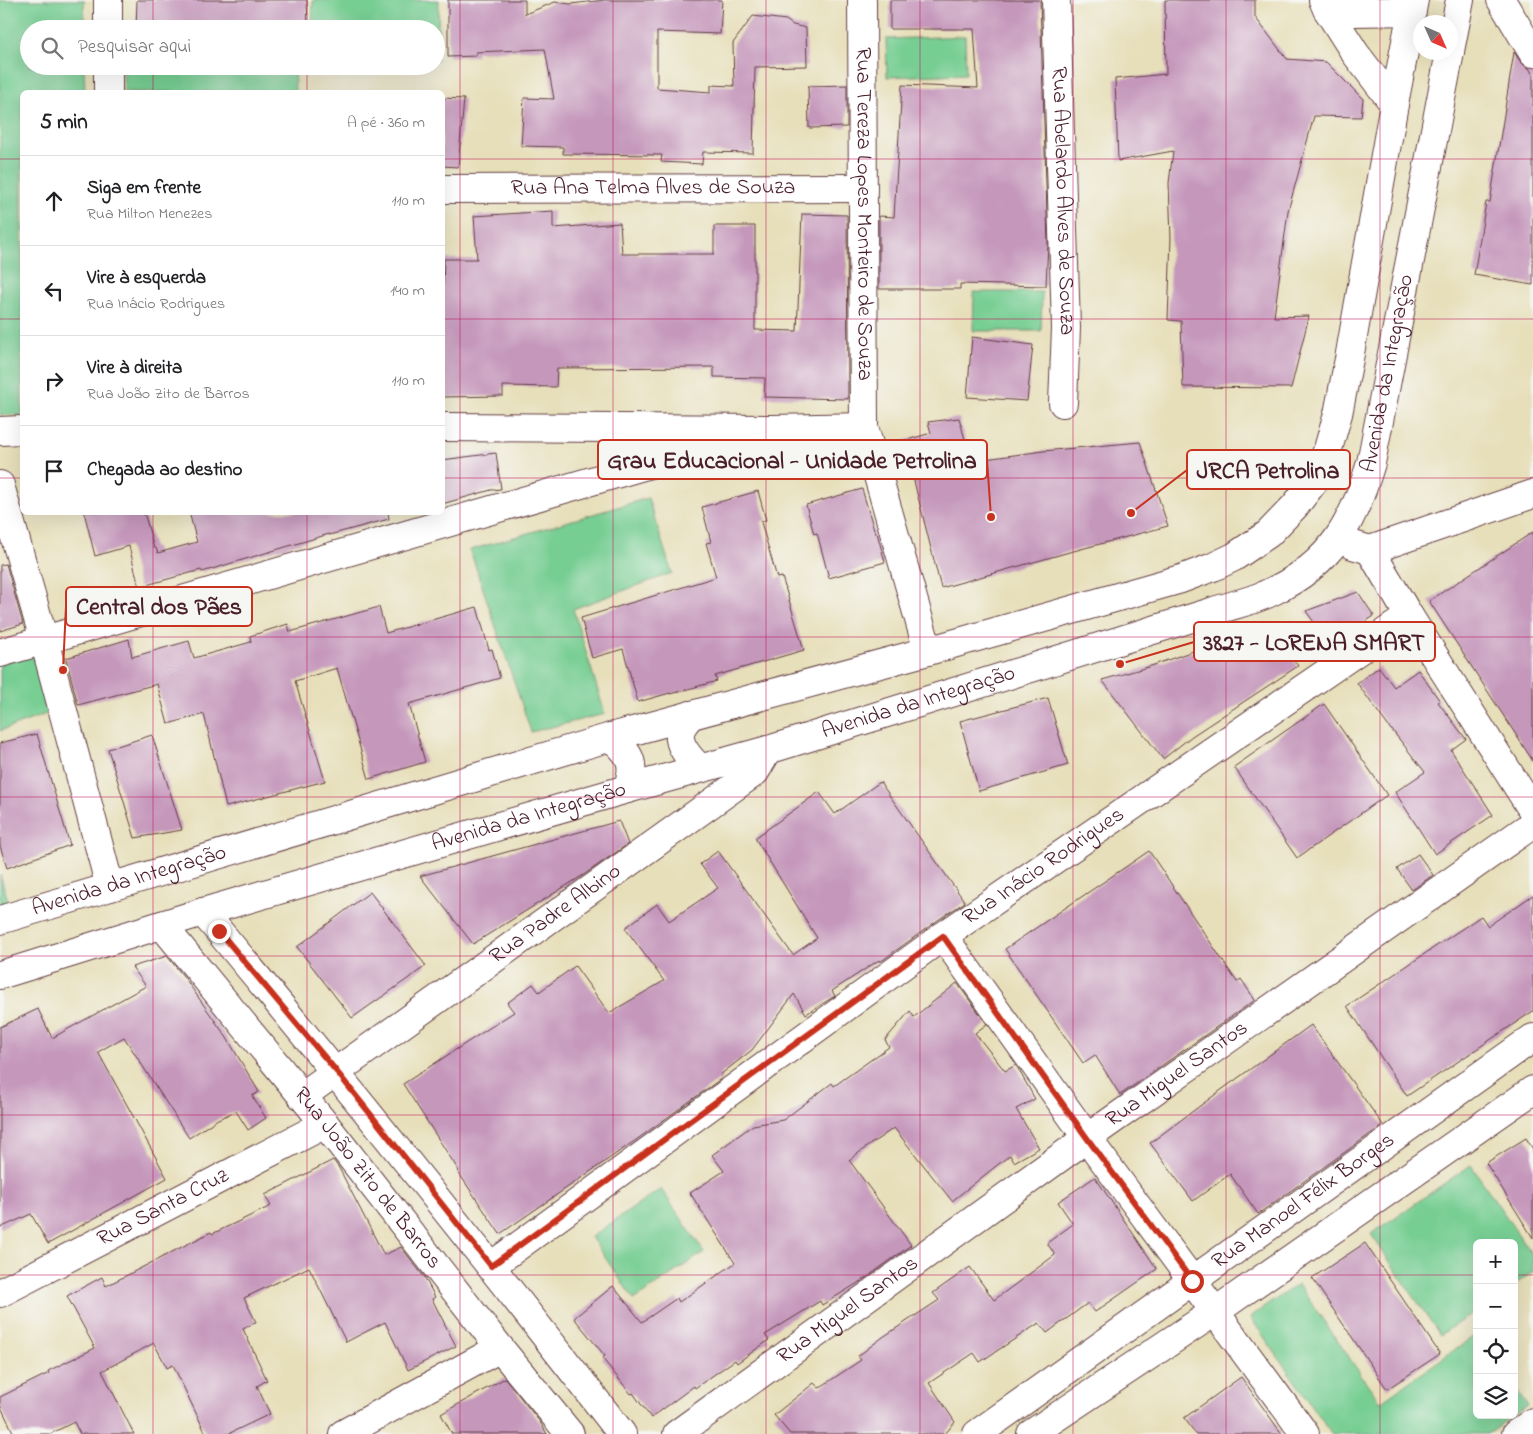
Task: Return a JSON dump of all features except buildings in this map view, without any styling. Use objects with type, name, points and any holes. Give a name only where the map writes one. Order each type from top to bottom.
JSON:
[{"type":"street","points":[[108,0],[108,20]]},
{"type":"street","name":"Rua Tereza Lopes Monteiro de Souza","points":[[862,0],[864,427],[928,651]]},
{"type":"street","name":"Rua Abelardo Alves de Souza","points":[[1056,0],[1066,328],[1063,403]]},
{"type":"street","name":"Avenida da Integração","points":[[1457,15],[1460,0]]},
{"type":"street","points":[[1501,0],[1533,53]]},
{"type":"street","points":[[1325,5],[1353,12],[1413,5]]},
{"type":"street","points":[[1325,5],[1355,53],[1394,104]]},
{"type":"street","name":"Avenida da Integração","points":[[0,920],[611,737],[928,651],[1181,579],[1234,557],[1268,534],[1295,506],[1314,480],[1328,449],[1338,414],[1413,5]]},
{"type":"street","name":"Avenida da Integração","points":[[0,975],[203,912],[768,750],[1271,592],[1300,577],[1316,564],[1337,540],[1353,512],[1362,491],[1370,463],[1448,60]]},
{"type":"street","points":[[108,75],[108,90]]},
{"type":"street","name":"Rua Ana Telma Alves de Souza","points":[[445,189],[863,188]]},
{"type":"street","points":[[445,427],[773,429],[864,427]]},
{"type":"street","points":[[0,653],[773,429]]},
{"type":"street","points":[[0,431],[20,430]]},
{"type":"street","points":[[0,486],[44,640],[110,886]]},
{"type":"street","points":[[1337,540],[1370,550],[1533,494]]},
{"type":"street","points":[[1370,550],[1409,616],[1533,811]]},
{"type":"street","name":"Rua Inácio Rodrigues","points":[[491,1266],[943,936],[1409,616]]},
{"type":"street","points":[[690,715],[680,734],[682,745],[690,759],[700,768]]},
{"type":"street","points":[[611,737],[626,750],[632,766],[631,778],[627,789]]},
{"type":"street","name":"Rua Padre Albino","points":[[302,1096],[755,772],[768,750]]},
{"type":"street","name":"Rua Miguel Santos","points":[[678,1434],[1087,1138],[1533,824]]},
{"type":"street","name":"Rua João Zito de Barros","points":[[203,912],[337,1072],[622,1434]]},
{"type":"street","name":"Rua João Zito de Barros","points":[[162,925],[325,1124],[500,1348],[570,1434]]},
{"type":"street","points":[[943,936],[1087,1138],[1305,1434]]},
{"type":"street","name":"Rua Manoel Félix Borges","points":[[977,1434],[1533,1038]]},
{"type":"street","name":"Rua Manoel Félix Borges","points":[[1031,1434],[1216,1311],[1533,1090]]},
{"type":"street","name":"Rua Santa Cruz","points":[[0,1292],[325,1124]]},
{"type":"street","points":[[343,1434],[500,1348]]},
{"type":"street","points":[[1516,1434],[1533,1422]]},
{"type":"green space","points":[[0,0],[84,0],[84,20],[20,20],[20,75],[84,75],[85,90],[20,90],[20,415],[0,415]]},
{"type":"green space","points":[[313,0],[439,0],[438,20],[312,20]]},
{"type":"green space","points":[[965,36],[966,74],[887,77],[886,39]]},
{"type":"green space","points":[[123,75],[294,75],[295,90],[124,90]]},
{"type":"green space","points":[[974,292],[1042,292],[1041,331],[973,331]]},
{"type":"green space","points":[[648,498],[672,573],[573,609],[605,714],[531,732],[470,550]]},
{"type":"green space","points":[[40,650],[49,713],[0,731],[0,664]]},
{"type":"green space","points":[[0,875],[9,904],[0,907]]},
{"type":"green space","points":[[1471,1165],[1533,1256],[1533,1272],[1518,1282],[1518,1239],[1473,1239],[1473,1313],[1440,1335],[1371,1234]]},
{"type":"green space","points":[[661,1189],[704,1252],[634,1300],[591,1237]]},
{"type":"green space","points":[[1298,1284],[1380,1402],[1473,1337],[1473,1419],[1508,1419],[1487,1434],[1332,1434],[1250,1317]]},
{"type":"green space","points":[[1518,1392],[1528,1406],[1518,1412]]},
{"type":"place","name":"JRCA Petrolina","points":[[1131,513]]},
{"type":"place","name":"Grau Educacional - Unidade Petrolina","points":[[991,517]]},
{"type":"place","name":"3827 - LORENA SMART","points":[[1120,664]]},
{"type":"place","name":"Central dos Pães","points":[[63,670]]},
{"type":"route","points":[[219,931],[337,1072],[491,1266],[943,936],[1192,1281]]}]
